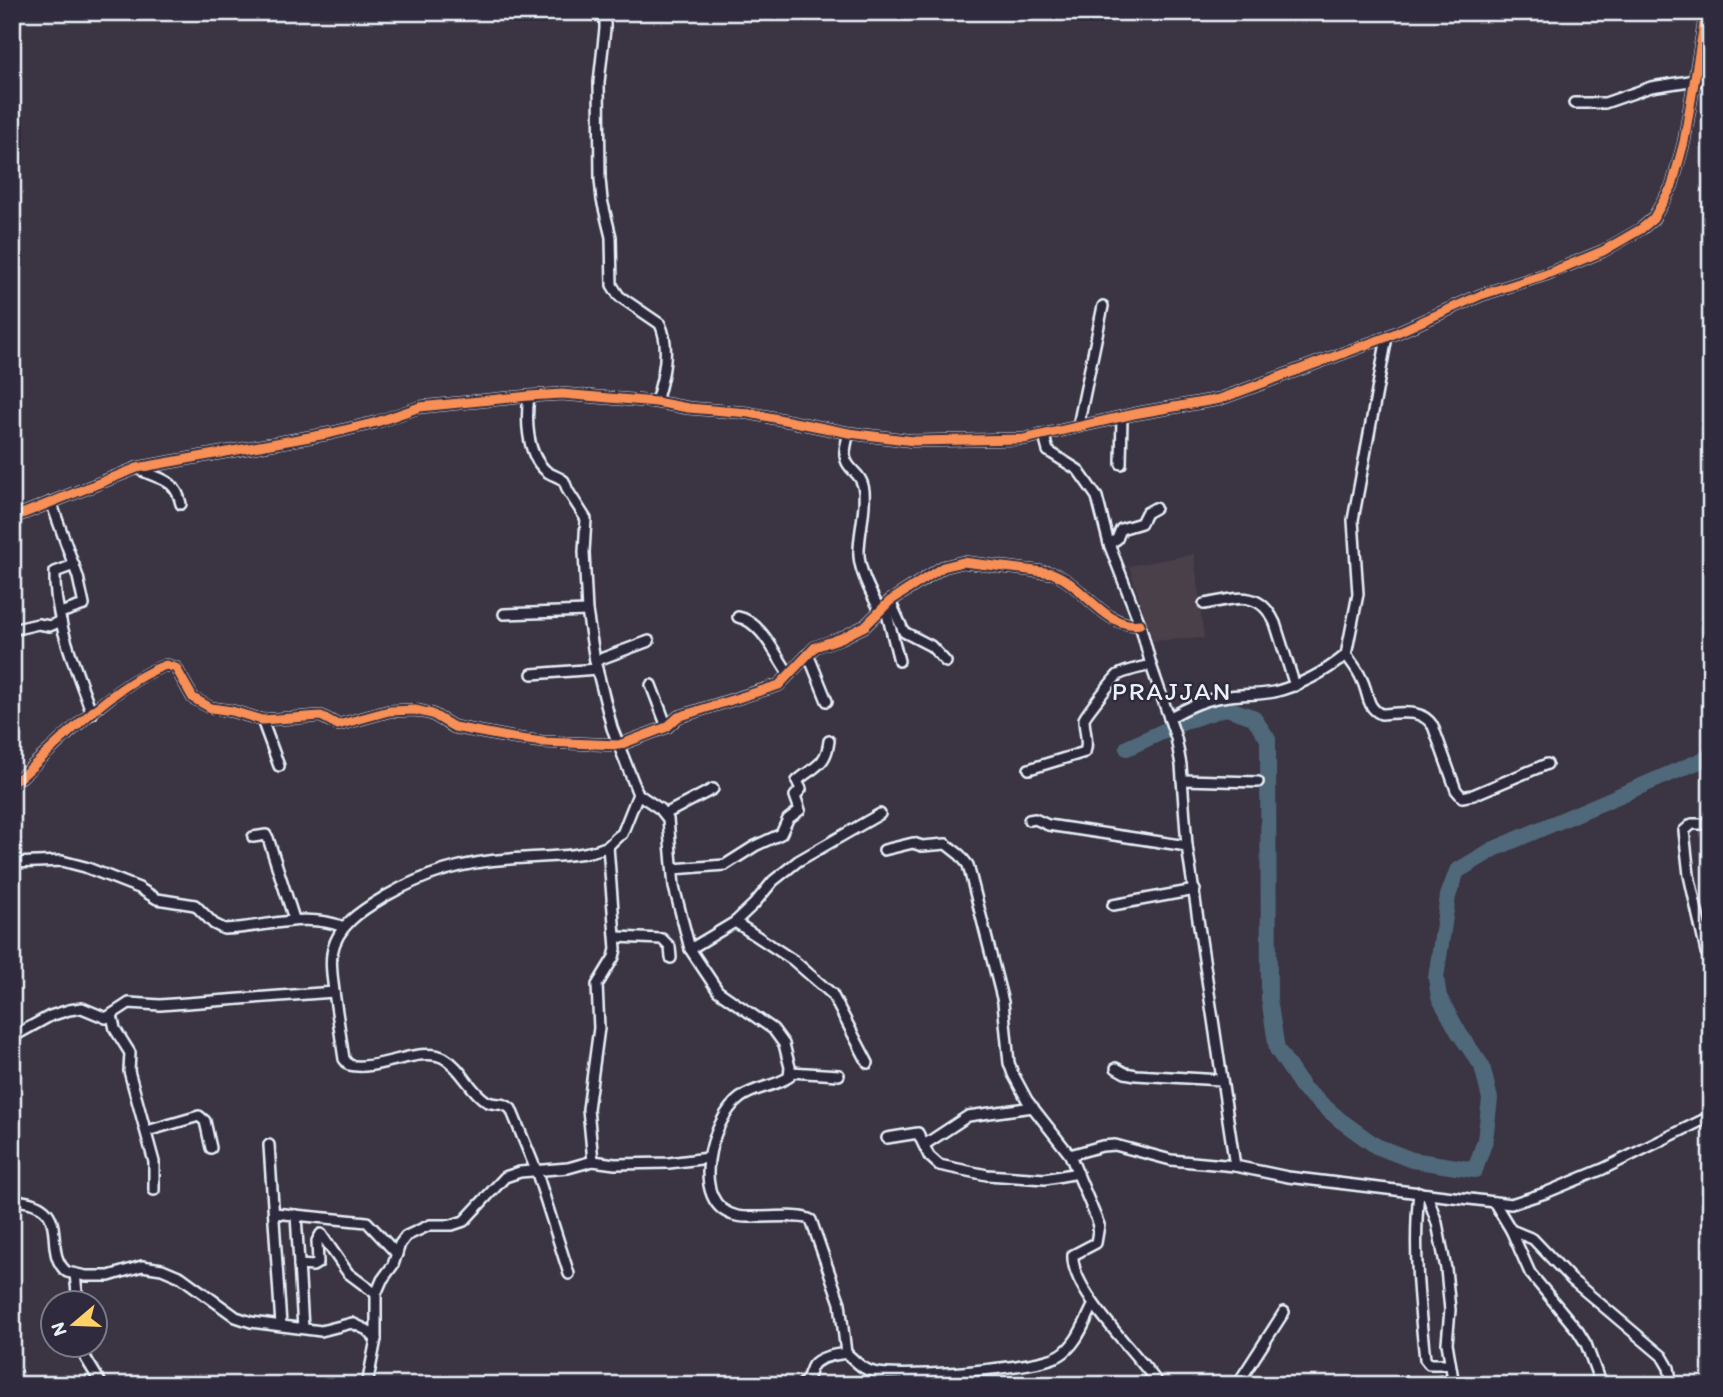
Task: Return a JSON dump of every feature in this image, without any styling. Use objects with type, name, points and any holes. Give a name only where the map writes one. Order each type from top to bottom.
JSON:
[{"type":"street","points":[[605,12],[606,29],[599,82],[600,179],[611,237],[612,285],[619,296],[660,324],[663,330],[663,380],[656,402]]},
{"type":"street","points":[[12,518],[137,468],[332,433],[377,422],[419,407],[528,396],[562,394],[656,402],[688,408],[749,413],[849,433],[914,441],[1006,440],[1044,436],[1078,426],[1220,399],[1387,337],[1467,301],[1547,274],[1603,251],[1641,229],[1653,219],[1672,186],[1707,33],[1706,12]]},
{"type":"street","points":[[1574,103],[1605,103],[1651,87],[1696,80],[1711,81]]},
{"type":"street","points":[[1078,426],[1103,306]]},
{"type":"street","points":[[1170,720],[1199,702],[1295,686],[1315,678],[1346,655],[1358,594],[1353,520],[1387,337]]},
{"type":"street","points":[[528,396],[526,426],[538,461],[545,470],[564,481],[586,519],[584,561],[587,611],[596,665],[612,727],[638,794],[665,814],[669,825],[680,916],[690,950],[718,990],[773,1029],[784,1044],[789,1077],[780,1083],[751,1091],[729,1108],[708,1158],[708,1179],[714,1198],[721,1208],[735,1216],[801,1216],[811,1220],[840,1303],[846,1353],[859,1366],[876,1373],[905,1380],[1012,1367],[1058,1356],[1075,1341],[1093,1306]]},
{"type":"street","points":[[1121,464],[1122,417]]},
{"type":"street","points":[[849,433],[845,457],[857,473],[864,490],[863,526],[859,546],[866,584],[904,632],[931,646],[946,662]]},
{"type":"street","points":[[1044,436],[1048,451],[1078,470],[1097,497],[1109,544],[1140,624],[1176,738],[1187,846],[1235,1167]]},
{"type":"street","points":[[137,468],[167,480],[180,497],[181,504]]},
{"type":"street","points":[[12,630],[37,624],[50,626],[60,617],[84,605],[74,565],[51,502]]},
{"type":"street","points":[[1109,544],[1117,539],[1121,529],[1140,523],[1146,513],[1155,508]]},
{"type":"street","points":[[12,781],[21,777],[92,713],[134,681],[170,665],[176,668],[187,692],[199,703],[262,720],[321,716],[338,725],[389,711],[415,710],[432,714],[454,727],[513,738],[619,745],[667,727],[678,717],[710,705],[772,689],[785,681],[815,647],[865,626],[885,606],[943,567],[963,562],[1030,569],[1063,577],[1115,620],[1124,625],[1140,624]]},
{"type":"street","points":[[74,565],[55,573],[60,617],[92,713]]},
{"type":"street","points":[[1204,604],[1248,598],[1258,601],[1275,623],[1295,686]]},
{"type":"street","points":[[885,606],[899,661]]},
{"type":"street","points":[[504,614],[587,611]]},
{"type":"street","points":[[738,617],[755,625],[789,674]]},
{"type":"street","points":[[532,674],[596,665],[649,641]]},
{"type":"street","points":[[808,654],[827,701]]},
{"type":"street","points":[[1346,655],[1364,683],[1368,702],[1376,712],[1381,715],[1420,714],[1427,718],[1433,726],[1456,790],[1462,797],[1473,795],[1547,764]]},
{"type":"street","points":[[1029,769],[1085,752],[1087,748],[1084,717],[1088,709],[1104,695],[1116,676],[1151,665]]},
{"type":"street","points":[[652,685],[667,727]]},
{"type":"street","points":[[262,720],[279,766]]},
{"type":"street","points":[[673,869],[725,865],[781,834],[788,819],[800,810],[795,796],[801,789],[797,781],[820,764],[828,750],[829,741]]},
{"type":"street","points":[[1182,780],[1258,782]]},
{"type":"street","points":[[665,814],[713,789]]},
{"type":"street","points":[[569,1274],[536,1170],[507,1105],[487,1102],[453,1064],[441,1056],[425,1055],[363,1067],[349,1065],[344,1059],[334,992],[332,955],[344,927],[375,902],[438,871],[506,859],[564,855],[608,846],[615,837],[622,834],[638,794]]},
{"type":"street","points":[[690,950],[735,922],[773,881],[797,861],[880,814]]},
{"type":"street","points":[[1029,820],[1187,846]]},
{"type":"street","points":[[1711,824],[1692,824],[1684,831],[1692,887],[1706,953],[1711,961]]},
{"type":"street","points":[[253,837],[266,835],[268,838],[294,919]]},
{"type":"street","points":[[884,850],[913,843],[922,846],[946,844],[968,865],[1003,1002],[1009,1063],[1033,1107],[1070,1155],[1100,1229],[1096,1243],[1071,1257],[1093,1306],[1145,1364],[1159,1385]]},
{"type":"street","points":[[593,1161],[588,1109],[599,1035],[597,985],[616,953],[617,937],[608,846]]},
{"type":"street","points":[[12,863],[62,861],[74,864],[139,888],[157,899],[195,905],[214,925],[224,929],[294,919],[333,923],[344,927]]},
{"type":"street","points":[[1113,905],[1195,890]]},
{"type":"street","points":[[735,922],[793,960],[832,994],[868,1063]]},
{"type":"street","points":[[617,937],[662,939],[670,947],[671,958]]},
{"type":"street","points":[[12,1037],[50,1016],[69,1010],[82,1009],[103,1018],[129,1003],[160,1004],[334,992]]},
{"type":"street","points":[[112,1015],[115,1029],[130,1053],[129,1071],[154,1162],[154,1189]]},
{"type":"street","points":[[1116,1068],[1136,1075],[1222,1080]]},
{"type":"street","points":[[790,1072],[839,1075]]},
{"type":"street","points":[[924,1145],[968,1116],[1033,1107]]},
{"type":"street","points":[[147,1131],[199,1116],[205,1121],[211,1148]]},
{"type":"street","points":[[1070,1155],[1108,1145],[1171,1160],[1235,1167],[1288,1178],[1511,1204],[1545,1193],[1603,1168],[1711,1116]]},
{"type":"street","points":[[887,1138],[914,1132],[921,1136],[929,1156],[939,1165],[987,1175],[1045,1179],[1078,1173]]},
{"type":"street","points":[[269,1145],[281,1325]]},
{"type":"street","points":[[367,1385],[376,1339],[376,1294],[406,1236],[430,1225],[452,1225],[464,1221],[505,1177],[536,1170],[568,1168],[593,1161],[615,1164],[669,1163],[708,1158]]},
{"type":"street","points":[[1423,1193],[1437,1223],[1446,1269],[1450,1310],[1447,1343],[1454,1382],[1425,1385]]},
{"type":"street","points":[[1423,1193],[1415,1229],[1416,1279],[1425,1359],[1429,1364],[1449,1364]]},
{"type":"street","points":[[12,1200],[30,1201],[48,1214],[56,1238],[58,1260],[64,1270],[75,1274],[109,1276],[142,1266],[162,1269],[181,1277],[236,1317],[251,1322],[328,1331],[345,1323],[352,1323],[367,1330],[376,1339]]},
{"type":"street","points":[[1494,1202],[1511,1230],[1530,1273],[1582,1338],[1601,1385]]},
{"type":"street","points":[[274,1213],[367,1222],[397,1254]]},
{"type":"street","points":[[296,1215],[303,1328]]},
{"type":"street","points":[[1511,1230],[1533,1238],[1572,1280],[1662,1356],[1669,1368],[1672,1385]]},
{"type":"street","points":[[299,1265],[313,1266],[318,1263],[317,1241],[321,1234],[348,1273],[376,1294]]},
{"type":"street","points":[[75,1274],[76,1288]]},
{"type":"street","points":[[1237,1385],[1284,1312]]},
{"type":"street","points":[[801,1385],[810,1377],[811,1369],[817,1362],[846,1353]]},
{"type":"street","points":[[86,1358],[102,1385]]},
{"type":"shaded area","points":[[1194,554],[1204,638],[1153,641],[1129,566]]},
{"type":"waterway","points":[[1127,748],[1186,721],[1226,708],[1253,717],[1268,739],[1269,999],[1277,1049],[1303,1088],[1376,1146],[1412,1160],[1475,1170],[1485,1140],[1490,1099],[1482,1066],[1439,997],[1436,978],[1448,896],[1457,871],[1494,849],[1709,757],[1711,753]]},
{"type":"cycle path","points":[[12,518],[137,468],[332,433],[377,422],[420,407],[529,396],[562,394],[656,402],[688,408],[749,413],[849,433],[914,441],[1024,439],[1134,414],[1220,399],[1387,337],[1481,295],[1547,274],[1603,251],[1641,229],[1653,219],[1672,186],[1684,142],[1706,12]]},
{"type":"cycle path","points":[[12,781],[21,777],[109,699],[147,673],[166,665],[176,668],[193,698],[211,708],[262,720],[321,716],[338,725],[389,711],[415,710],[432,714],[454,727],[513,738],[619,745],[667,727],[678,717],[779,685],[815,647],[865,626],[890,601],[943,567],[963,562],[1052,573],[1074,586],[1116,620],[1140,624]]},
{"type":"district","name":"PRAJJAN","points":[[1172,691]]}]
